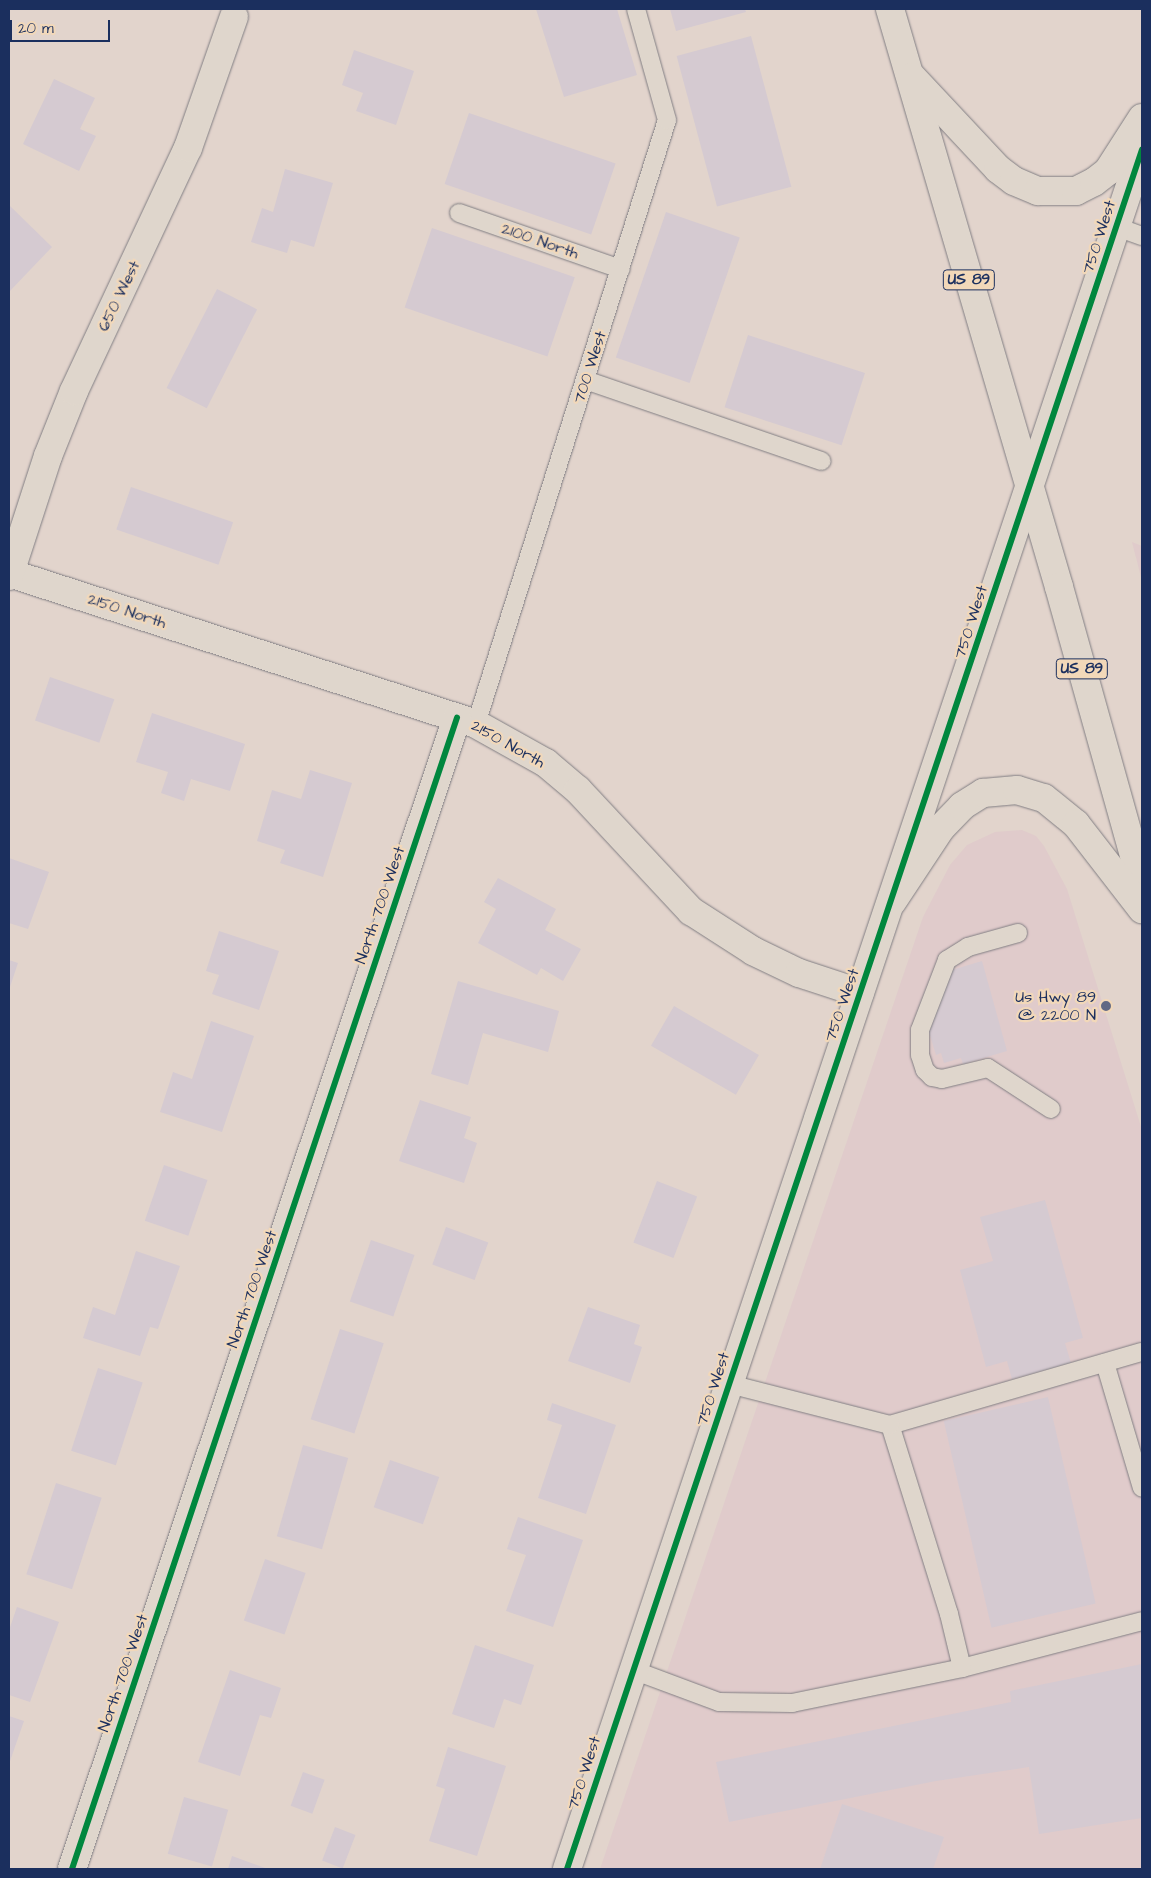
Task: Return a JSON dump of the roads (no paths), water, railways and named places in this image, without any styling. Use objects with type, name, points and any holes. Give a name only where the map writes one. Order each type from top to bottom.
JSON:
[{"type":"street","name":"US 89","points":[[890,9],[1030,488],[1142,885]]},
{"type":"street","name":"650 West","points":[[9,574],[70,400],[188,148],[234,17]]},
{"type":"street","points":[[908,73],[998,169],[1014,181],[1038,191],[1076,190],[1094,182],[1108,171],[1142,118]]},
{"type":"street","name":"750 West","points":[[567,1869],[1142,150]]},
{"type":"street","name":"2150 North","points":[[9,574],[466,721],[546,763],[578,790],[690,911],[753,951],[799,973],[860,992]]},
{"type":"street","name":"North 700 West","points":[[72,1869],[466,721]]},
{"type":"street","points":[[892,902],[941,828],[962,806],[983,793],[1017,790],[1044,798],[1076,824],[1142,908]]},
{"type":"lane","name":"700 West","points":[[466,721],[585,380],[667,120],[636,9]]},
{"type":"lane","name":"2100 North","points":[[459,213],[621,269]]},
{"type":"lane","points":[[1117,227],[1142,236]]},
{"type":"lane","points":[[585,380],[822,461]]},
{"type":"lane","points":[[1018,933],[968,947],[947,960],[920,1030],[920,1056],[925,1070],[932,1077],[942,1079],[988,1068],[1051,1109]]},
{"type":"lane","points":[[729,1384],[890,1425],[1142,1352]]},
{"type":"lane","points":[[1105,1363],[1142,1488]]},
{"type":"lane","points":[[890,1425],[949,1614],[962,1668]]},
{"type":"lane","points":[[633,1670],[719,1702],[792,1703],[962,1668],[1142,1621]]},
{"type":"place","name":"Us Hwy 89 @ 2200 N","points":[[1106,1006]]}]
